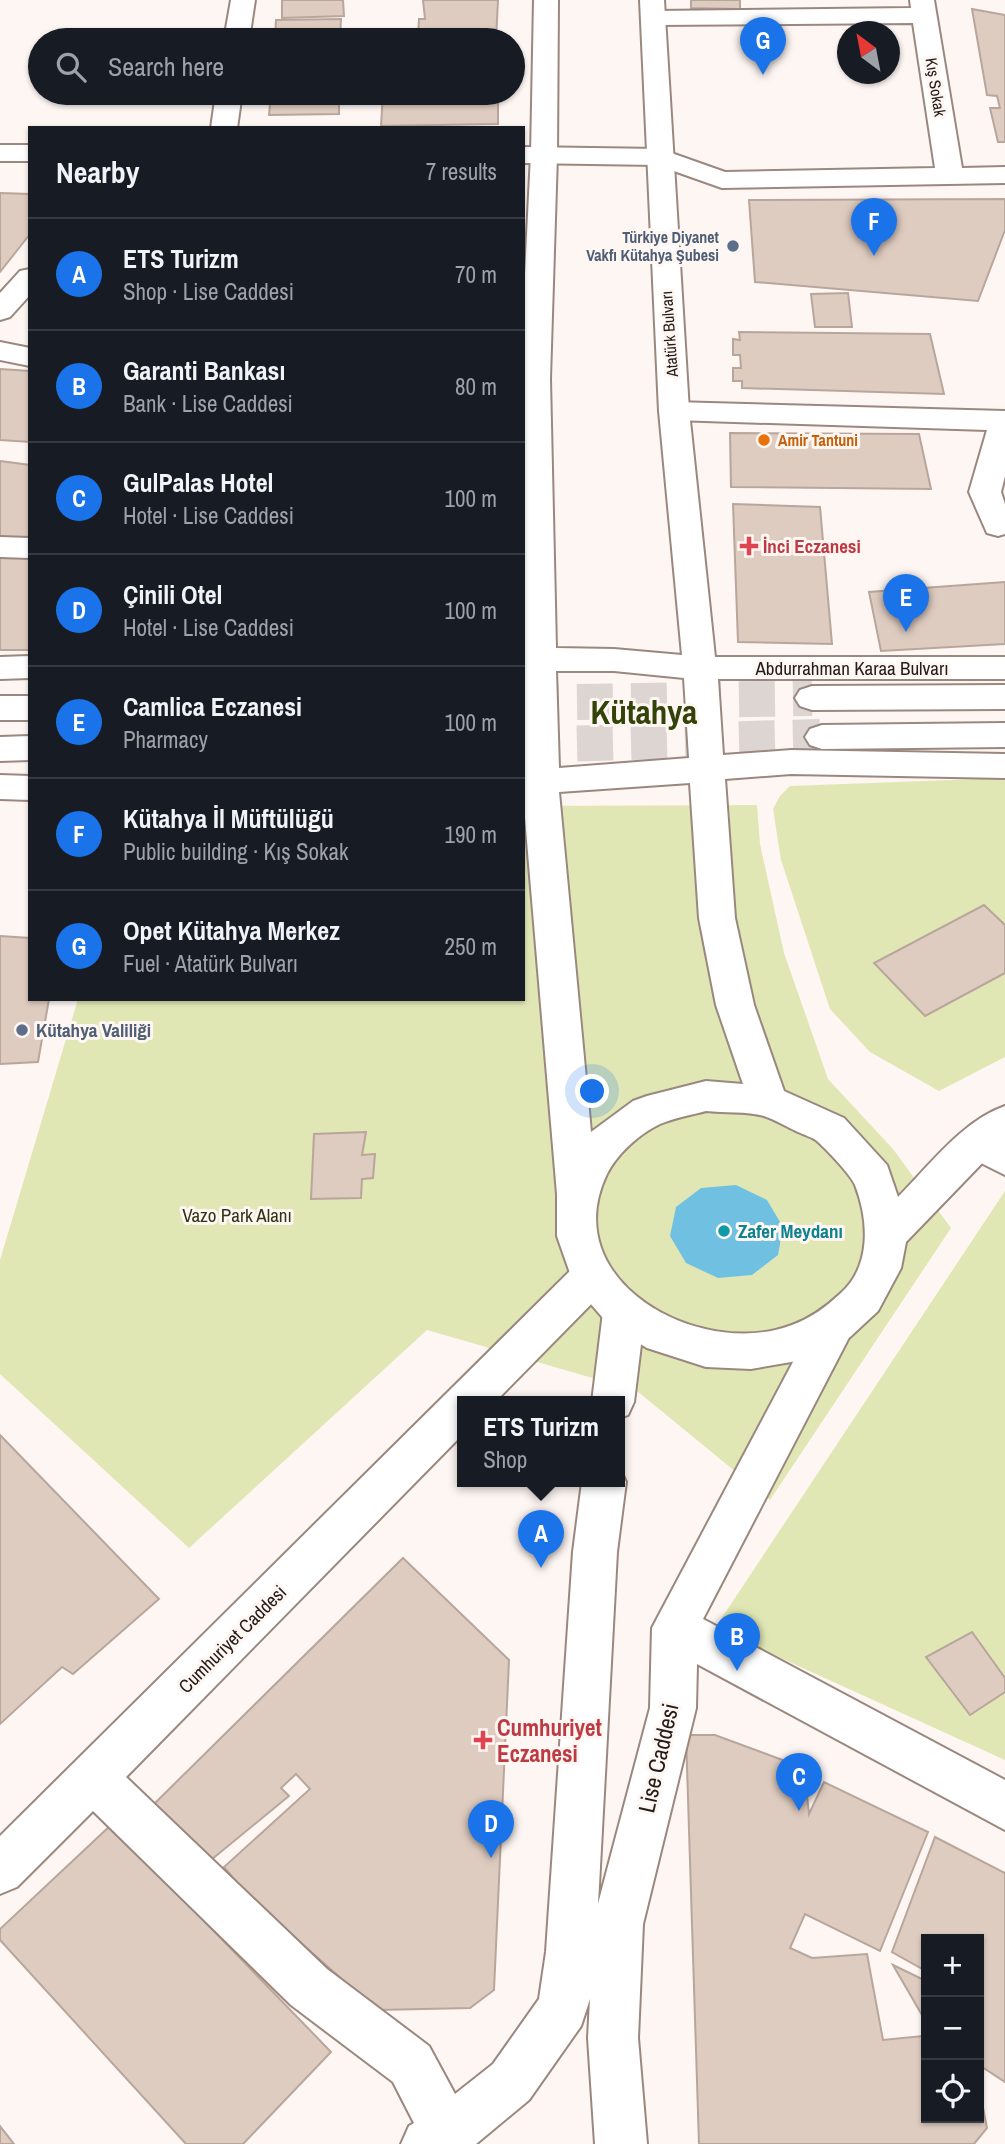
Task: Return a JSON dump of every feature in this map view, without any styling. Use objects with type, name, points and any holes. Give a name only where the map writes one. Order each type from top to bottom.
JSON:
[{"type":"main road","points":[[239,28],[243,0]]},
{"type":"main road","points":[[546,0],[533,155],[529,379],[532,782],[542,814],[577,1195],[577,1236],[592,1276],[624,1312],[673,1339],[706,1349],[751,1352],[797,1343],[835,1324],[863,1299],[880,1268],[887,1235],[873,1176],[830,1129],[768,1101],[706,1096],[647,1112],[601,1146],[577,1195]]},
{"type":"main road","points":[[653,9],[924,8]]},
{"type":"main road","name":"Kış Sokak","points":[[924,8],[950,175]]},
{"type":"main road","name":"Atatürk Bulvarı","points":[[653,9],[674,411],[700,668],[717,918],[735,1005],[768,1101]]},
{"type":"main road","points":[[224,126],[227,105]]},
{"type":"main road","points":[[0,153],[28,153]]},
{"type":"main road","points":[[533,155],[660,157],[722,180],[1005,176]]},
{"type":"main road","points":[[0,311],[28,279]]},
{"type":"main road","points":[[0,351],[28,357]]},
{"type":"main road","points":[[674,411],[1005,421],[995,494],[998,526]]},
{"type":"main road","points":[[0,547],[28,548]]},
{"type":"main road","name":"Abdurrahman Karaa Bulvarı","points":[[531,659],[614,660],[700,668],[1005,668]]},
{"type":"main road","points":[[0,667],[28,667]]},
{"type":"main road","points":[[813,698],[1005,697]]},
{"type":"main road","points":[[0,708],[28,708]]},
{"type":"main road","points":[[820,737],[1005,735]]},
{"type":"main road","points":[[0,749],[28,748]]},
{"type":"main road","points":[[532,782],[664,775],[708,768],[791,762],[1005,766]]},
{"type":"main road","points":[[0,787],[28,788]]},
{"type":"main road","points":[[887,1235],[996,1142]]},
{"type":"main road","points":[[473,1396],[592,1276]]},
{"type":"main road","points":[[615,1396],[624,1312]]},
{"type":"main road","name":"Lise Caddesi","points":[[621,2144],[613,2038],[618,1924],[673,1708],[675,1628],[835,1324]]},
{"type":"main road","name":"Cumhuriyet Caddesi","points":[[0,1870],[457,1412]]},
{"type":"main road","points":[[93,1778],[309,1987],[411,2064],[438,2138],[512,2082],[562,2008],[571,1952],[595,1552],[603,1487]]},
{"type":"main road","points":[[675,1628],[1005,1806]]},
{"type":"green space","points":[[1005,778],[1005,1057],[939,1091],[870,1052],[830,1009],[781,860],[773,809],[790,786]]},
{"type":"green space","name":"Vazo Park Alanı","points":[[757,805],[760,844],[784,953],[828,1079],[893,1149],[951,1228],[770,1500],[637,1391],[427,1330],[189,1548],[0,1374],[0,1260],[77,1001],[525,1001],[525,806]]},
{"type":"green space","points":[[1005,1191],[1005,1760],[715,1628]]},
{"type":"water","points":[[736,1185],[767,1200],[783,1227],[778,1255],[752,1275],[718,1278],[686,1263],[670,1236],[676,1207],[701,1188]]},
{"type":"building","points":[[282,0],[343,0],[344,16],[282,18]]},
{"type":"building","points":[[423,0],[498,0],[497,28],[418,28],[419,19],[425,19]]},
{"type":"building","points":[[691,0],[740,0],[740,9],[691,8]]},
{"type":"building","points":[[972,9],[1005,15],[1005,142],[998,142],[990,108],[1000,108],[997,96],[987,95]]},
{"type":"building","points":[[341,19],[341,28],[276,28],[276,20]]},
{"type":"building","points":[[270,105],[339,105],[339,114],[269,115]]},
{"type":"building","points":[[382,105],[498,105],[498,124],[381,126]]},
{"type":"building","points":[[0,193],[28,194],[28,237],[0,272]]},
{"type":"building","points":[[1005,199],[1005,230],[978,301],[755,282],[749,200]]},
{"type":"building","points":[[848,293],[852,327],[815,327],[811,294]]},
{"type":"building","points":[[739,332],[930,334],[944,394],[742,388],[742,381],[733,381],[733,368],[741,368],[740,355],[733,355],[733,339],[740,340]]},
{"type":"building","points":[[0,369],[28,371],[28,442],[0,440]]},
{"type":"building","points":[[730,433],[919,434],[931,489],[731,487]]},
{"type":"building","points":[[0,461],[28,465],[28,540],[0,538]]},
{"type":"building","points":[[733,504],[820,507],[832,644],[738,642]]},
{"type":"building","points":[[28,557],[28,650],[0,650],[0,558]]},
{"type":"building","points":[[1005,582],[1005,644],[881,651],[869,592]]},
{"type":"building","points":[[984,905],[1005,925],[1005,973],[925,1016],[874,963]]},
{"type":"building","name":"Kütahya Valiliği","points":[[0,936],[28,938],[28,1001],[49,1001],[38,1062],[0,1064]]},
{"type":"building","points":[[366,1132],[362,1155],[375,1154],[373,1178],[362,1179],[361,1198],[311,1199],[314,1134]]},
{"type":"building","points":[[0,1435],[159,1599],[73,1674],[62,1667],[0,1724]]},
{"type":"building","points":[[403,1558],[509,1660],[494,1990],[470,2008],[377,2010],[250,1898],[224,1867],[310,1789],[296,1774],[281,1788],[289,1796],[211,1860],[151,1807]]},
{"type":"building","points":[[972,1632],[1005,1678],[1005,1692],[970,1715],[926,1657]]},
{"type":"building","points":[[686,1735],[715,1735],[804,1768],[809,1814],[824,1782],[928,1832],[880,1951],[805,1914],[790,1948],[812,1958],[867,1954],[883,2040],[921,2036],[921,2123],[984,2123],[984,2113],[987,2128],[974,2144],[699,2144]]},
{"type":"building","points":[[111,1825],[331,2052],[243,2144],[186,2144],[0,1940],[0,1929]]},
{"type":"building","points":[[935,1837],[1005,1873],[1005,2082],[984,2068],[984,1934],[921,1934],[921,1968],[892,1952]]},
{"type":"building","points":[[893,1965],[921,1979],[921,2013]]},
{"type":"building","points":[[0,2126],[14,2144],[0,2144]]},
{"type":"tunnel","points":[[525,703],[812,698]]},
{"type":"tunnel","points":[[525,745],[820,737]]},
{"type":"place","name":"Opet Kütahya Merkez","points":[[763,75]]},
{"type":"place","name":"Türkiye Diyanet Vakfı Kütahya Şubesi","points":[[733,246]]},
{"type":"place","name":"Kütahya İl Müftülüğü","points":[[874,256]]},
{"type":"place","name":"Amir Tantuni","points":[[764,440]]},
{"type":"place","name":"İnci Eczanesi","points":[[749,546]]},
{"type":"place","name":"Camlica Eczanesi","points":[[906,632]]},
{"type":"place","name":"Kütahya Valiliği","points":[[22,1030]]},
{"type":"place","name":"Zafer Meydanı","points":[[724,1231]]},
{"type":"place","name":"ETS Turizm","points":[[541,1568]]},
{"type":"place","name":"Garanti Bankası","points":[[737,1671]]},
{"type":"place","name":"Cumhuriyet Eczanesi","points":[[483,1740]]},
{"type":"place","name":"GulPalas Hotel","points":[[799,1811]]},
{"type":"place","name":"Çinili Otel","points":[[491,1858]]},
{"type":"district","name":"Kütahya","points":[[644,712]]}]
